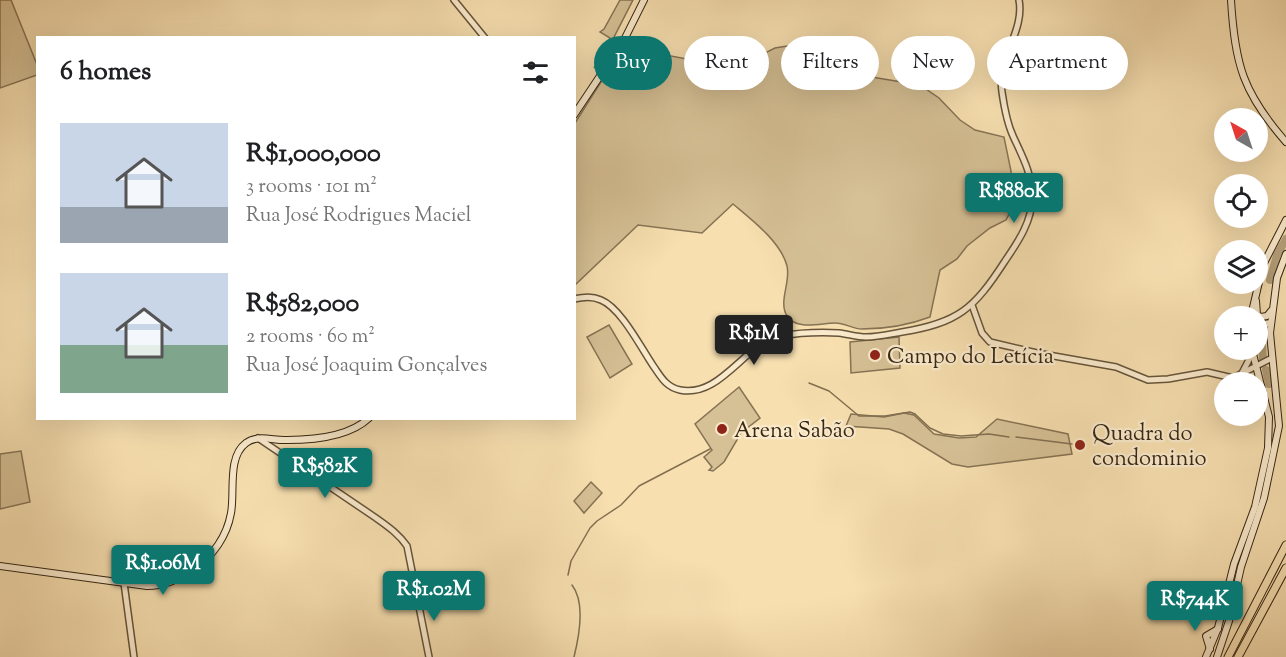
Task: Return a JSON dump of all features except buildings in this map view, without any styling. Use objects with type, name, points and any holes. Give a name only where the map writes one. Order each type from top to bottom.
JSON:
[{"type":"main road","points":[[576,112],[624,40],[644,0]]},
{"type":"main road","points":[[1231,0],[1234,43],[1239,65],[1256,104],[1286,142]]},
{"type":"main road","points":[[1268,253],[1286,220]]},
{"type":"main road","points":[[1217,657],[1226,632],[1241,567],[1264,498],[1277,441],[1280,417],[1272,358],[1271,323],[1276,279],[1286,254]]},
{"type":"main road","points":[[1255,294],[1257,312],[1261,317],[1270,314],[1274,305]]},
{"type":"main road","points":[[1209,652],[1206,636],[1218,628],[1234,564],[1255,507],[1268,448],[1269,417],[1254,360]]},
{"type":"main road","points":[[0,566],[147,586],[163,584],[187,574],[205,561],[220,543],[228,524],[233,501],[234,471],[239,453],[246,443],[257,438],[285,441],[330,435],[359,427],[367,420]]},
{"type":"main road","points":[[1228,657],[1286,545]]},
{"type":"main road","points":[[1238,657],[1286,568]]},
{"type":"street","points":[[454,0],[483,36]]},
{"type":"street","points":[[576,299],[591,297],[607,303],[627,327],[664,382],[678,389],[700,391],[777,337],[836,333],[867,337],[932,327],[947,321],[972,305],[990,284],[1017,242],[1031,210],[1032,195],[1028,168],[1012,134],[1001,80],[1002,66],[1020,16],[1019,0]]},
{"type":"street","points":[[972,305],[986,339],[997,345],[1116,367],[1148,380],[1207,372],[1214,374]]},
{"type":"street","points":[[1247,372],[1272,358]]},
{"type":"street","points":[[257,438],[393,530],[407,546],[429,657]]},
{"type":"street","points":[[124,583],[134,657]]},
{"type":"shaded area","points":[[0,0],[11,0],[36,62],[36,75],[0,88]]},
{"type":"shaded area","points":[[620,0],[633,0],[615,36],[607,36],[600,32],[604,29]]},
{"type":"shaded area","points":[[781,47],[781,90],[879,90],[879,78],[891,80],[891,90],[927,90],[939,98],[960,120],[975,130],[1004,137],[1011,171],[1013,207],[1006,220],[990,228],[967,246],[957,259],[940,270],[930,317],[905,324],[871,329],[859,329],[835,323],[803,325],[791,321],[784,305],[788,272],[784,257],[765,232],[733,204],[702,233],[638,225],[576,284],[576,121],[596,90],[672,90],[672,56],[684,58],[684,90],[769,90],[769,51]]},
{"type":"shaded area","points":[[609,325],[632,364],[610,378],[587,337]]},
{"type":"shaded area","name":"Campo do Letícia","points":[[899,337],[900,368],[851,373],[850,342]]},
{"type":"shaded area","name":"Arena Sabão","points":[[739,387],[760,418],[741,433],[724,462],[713,471],[709,470],[712,467],[704,457],[712,450],[695,424]]},
{"type":"shaded area","points":[[904,413],[914,415],[934,434],[959,438],[976,437],[997,419],[1068,434],[1072,454],[968,467],[952,464],[903,434],[889,429],[846,426],[851,414],[884,417]]},
{"type":"shaded area","points":[[21,451],[30,502],[0,509],[0,454]]},
{"type":"shaded area","points":[[591,482],[602,493],[584,513],[574,501]]},
{"type":"waterway","points":[[1270,280],[1277,255],[1286,239]]},
{"type":"waterway","points":[[1266,370],[1269,384]]},
{"type":"waterway","points":[[809,383],[829,391],[859,416],[885,416],[910,412],[930,428],[943,434],[961,436],[989,434],[1009,437]]},
{"type":"waterway","points":[[1016,437],[1072,444]]},
{"type":"waterway","points":[[568,575],[571,561],[590,528],[597,521],[621,505],[639,486],[710,449]]},
{"type":"waterway","points":[[572,585],[580,610],[574,657]]},
{"type":"place","name":"Campo do Letícia","points":[[875,355]]},
{"type":"place","name":"Arena Sabão","points":[[722,429]]},
{"type":"place","name":"Quadra do condominio","points":[[1080,445]]}]
